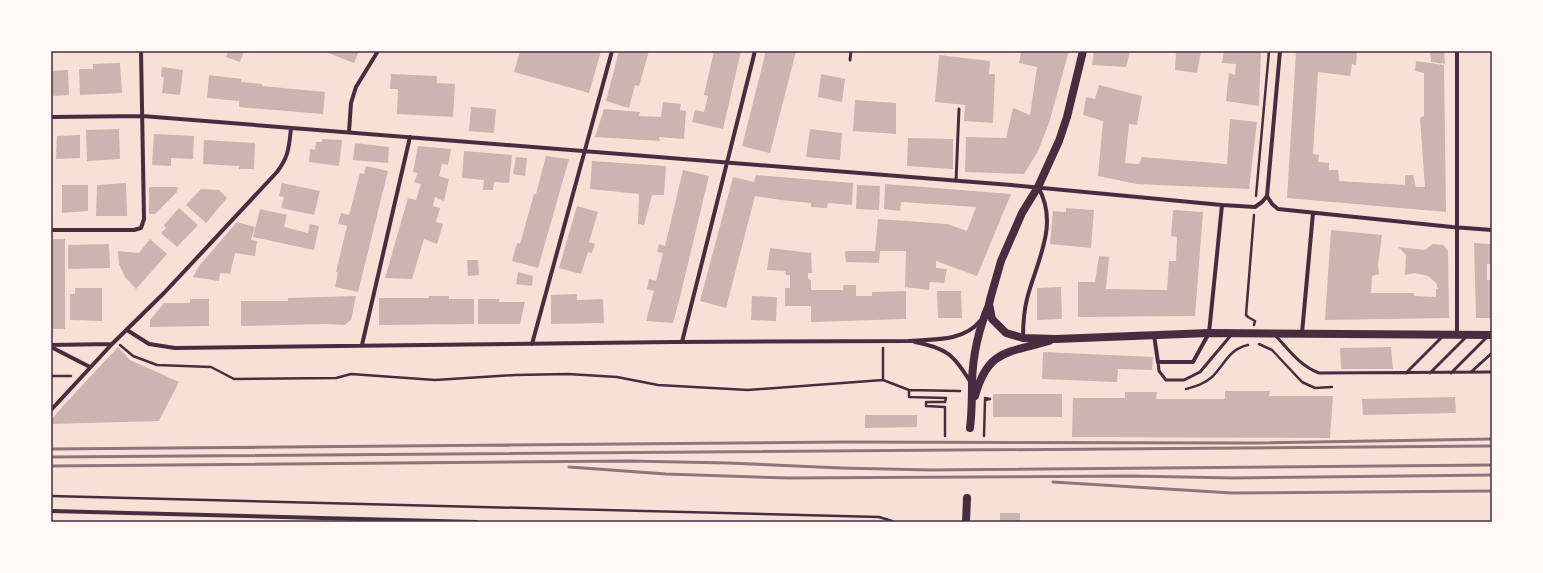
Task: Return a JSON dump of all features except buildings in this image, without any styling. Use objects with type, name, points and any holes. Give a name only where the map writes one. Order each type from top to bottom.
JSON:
[{"type":"main road","points":[[973,404],[972,385],[974,362],[983,318],[990,300],[1001,261],[1022,213],[1038,187],[1059,141],[1083,51]]},
{"type":"main road","points":[[990,300],[992,319],[1000,329],[1012,336],[1023,338],[1056,339],[1209,333],[1490,335]]},
{"type":"main road","points":[[970,428],[973,404],[980,380],[988,366],[996,358],[1008,351],[1056,339]]},
{"type":"main road","points":[[966,522],[967,498]]},
{"type":"street","points":[[51,230],[134,230],[141,228],[144,219],[141,51]]},
{"type":"street","points":[[349,132],[351,103],[356,87],[378,51]]},
{"type":"street","points":[[532,344],[612,51]]},
{"type":"street","points":[[682,342],[755,51]]},
{"type":"street","points":[[51,117],[142,116],[584,152],[956,180],[1255,207],[1267,196],[1280,51]]},
{"type":"street","points":[[1457,51],[1457,335]]},
{"type":"street","points":[[51,410],[112,344],[164,293],[277,172],[285,161],[291,128]]},
{"type":"street","points":[[362,345],[410,137]]},
{"type":"street","points":[[1023,338],[1024,318],[1028,294],[1043,251],[1046,234],[1047,211],[1043,196],[1038,187]]},
{"type":"street","points":[[1267,196],[1272,204],[1278,209],[1492,230]]},
{"type":"street","points":[[1154,335],[1158,362],[1193,362],[1209,333],[1222,205]]},
{"type":"street","points":[[1302,334],[1313,213]]},
{"type":"street","points":[[126,330],[148,344],[174,348],[362,345],[908,341],[964,335],[976,327],[983,318]]},
{"type":"street","points":[[908,341],[935,346],[953,358],[972,385]]},
{"type":"street","points":[[51,346],[112,344]]},
{"type":"street","points":[[51,346],[90,367]]},
{"type":"street","points":[[51,511],[360,521],[476,522]]},
{"type":"lane","points":[[850,60],[851,51]]},
{"type":"lane","points":[[956,180],[959,109]]},
{"type":"lane","points":[[1158,362],[1159,371],[1166,380],[1184,380],[1200,372],[1233,333]]},
{"type":"lane","points":[[1273,333],[1299,362],[1308,370],[1319,374],[1492,372]]},
{"type":"lane","points":[[1406,373],[1445,334]]},
{"type":"lane","points":[[1430,373],[1468,335]]},
{"type":"lane","points":[[1451,373],[1490,335]]},
{"type":"lane","points":[[1471,372],[1492,353]]},
{"type":"path","points":[[1255,207],[1269,51]]},
{"type":"path","points":[[1254,216],[1246,315],[1254,321],[1254,325]]},
{"type":"path","points":[[883,341],[883,380]]},
{"type":"path","points":[[118,344],[133,356],[157,365],[211,367],[234,379],[336,378],[351,374],[435,380],[515,375],[568,374],[617,376],[658,386],[748,390],[883,380],[909,390],[960,391]]},
{"type":"path","points":[[1254,344],[1260,344],[1272,350],[1302,382],[1315,388],[1332,387]]},
{"type":"path","points":[[51,376],[76,376]]},
{"type":"path","points":[[909,390],[909,397],[946,398],[945,436]]},
{"type":"path","points":[[984,398],[990,399],[985,400],[984,436]]},
{"type":"path","points":[[945,407],[926,406],[926,402],[946,402]]},
{"type":"path","points":[[51,496],[879,517],[892,522]]},
{"type":"railway","points":[[51,449],[843,442],[1256,443],[1492,439]]},
{"type":"railway","points":[[51,457],[1492,446]]},
{"type":"railway","points":[[51,466],[629,461],[930,470],[1492,465]]},
{"type":"railway","points":[[569,467],[666,474],[788,478],[1131,476],[1234,478],[1492,475]]},
{"type":"railway","points":[[1053,482],[1232,493],[1492,491]]}]
